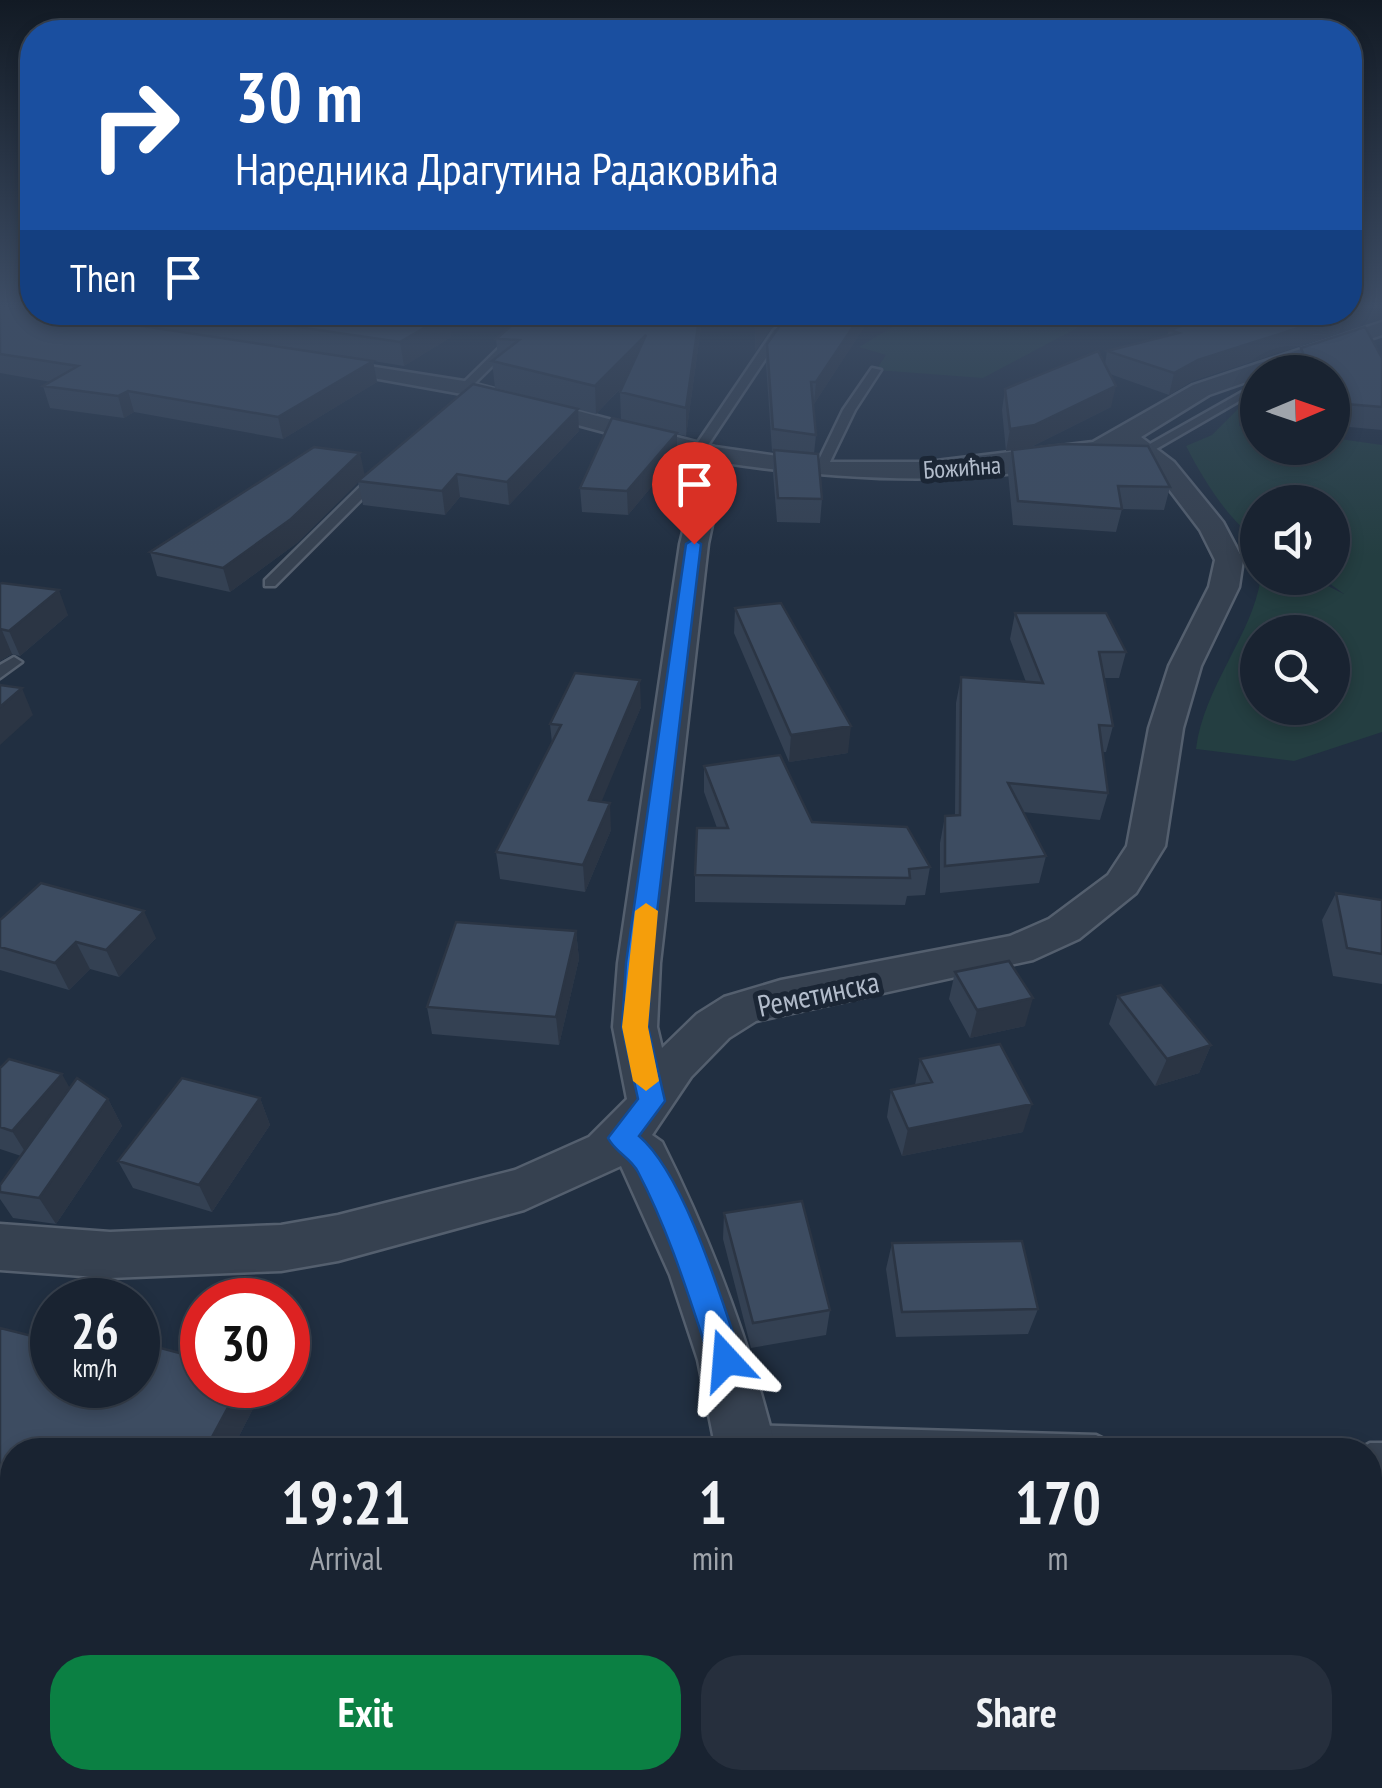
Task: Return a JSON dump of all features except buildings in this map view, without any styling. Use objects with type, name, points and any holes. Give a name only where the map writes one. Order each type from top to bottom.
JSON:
[{"type":"street","name":"Божићна","points":[[447,389],[706,452],[820,470],[976,468],[1135,443],[1203,389]]},
{"type":"street","name":"Реметинска","points":[[0,1247],[110,1255],[217,1253],[300,1245],[524,1189],[576,1168],[637,1119],[676,1064],[713,1026],[740,1009],[781,996],[1018,949],[1064,930],[1122,884],[1146,846],[1166,728],[1185,666],[1224,586],[1228,560],[1213,528],[1135,443]]},
{"type":"street","points":[[706,452],[638,963],[637,1119],[645,1158],[697,1274],[726,1360],[743,1438]]},
{"type":"lane","points":[[468,394],[472,389]]},
{"type":"lane","points":[[706,452],[744,389]]},
{"type":"lane","points":[[820,470],[863,389]]},
{"type":"lane","points":[[1135,443],[1240,396]]},
{"type":"lane","points":[[270,583],[398,459]]},
{"type":"green space","points":[[1239,408],[1240,465],[1350,465],[1350,440],[1382,445],[1382,732],[1294,761],[1196,749],[1208,704],[1240,638],[1240,725],[1350,725],[1350,615],[1250,615],[1257,595],[1350,595],[1350,485],[1240,485],[1240,525],[1208,484],[1186,446],[1212,435]]},
{"type":"slow traffic","points":[[646,911],[638,963],[635,1027],[646,1081]]},
{"type":"route","points":[[694,544],[638,963],[635,1027],[652,1101],[622,1138],[645,1158],[658,1182],[697,1274],[726,1360]]}]
